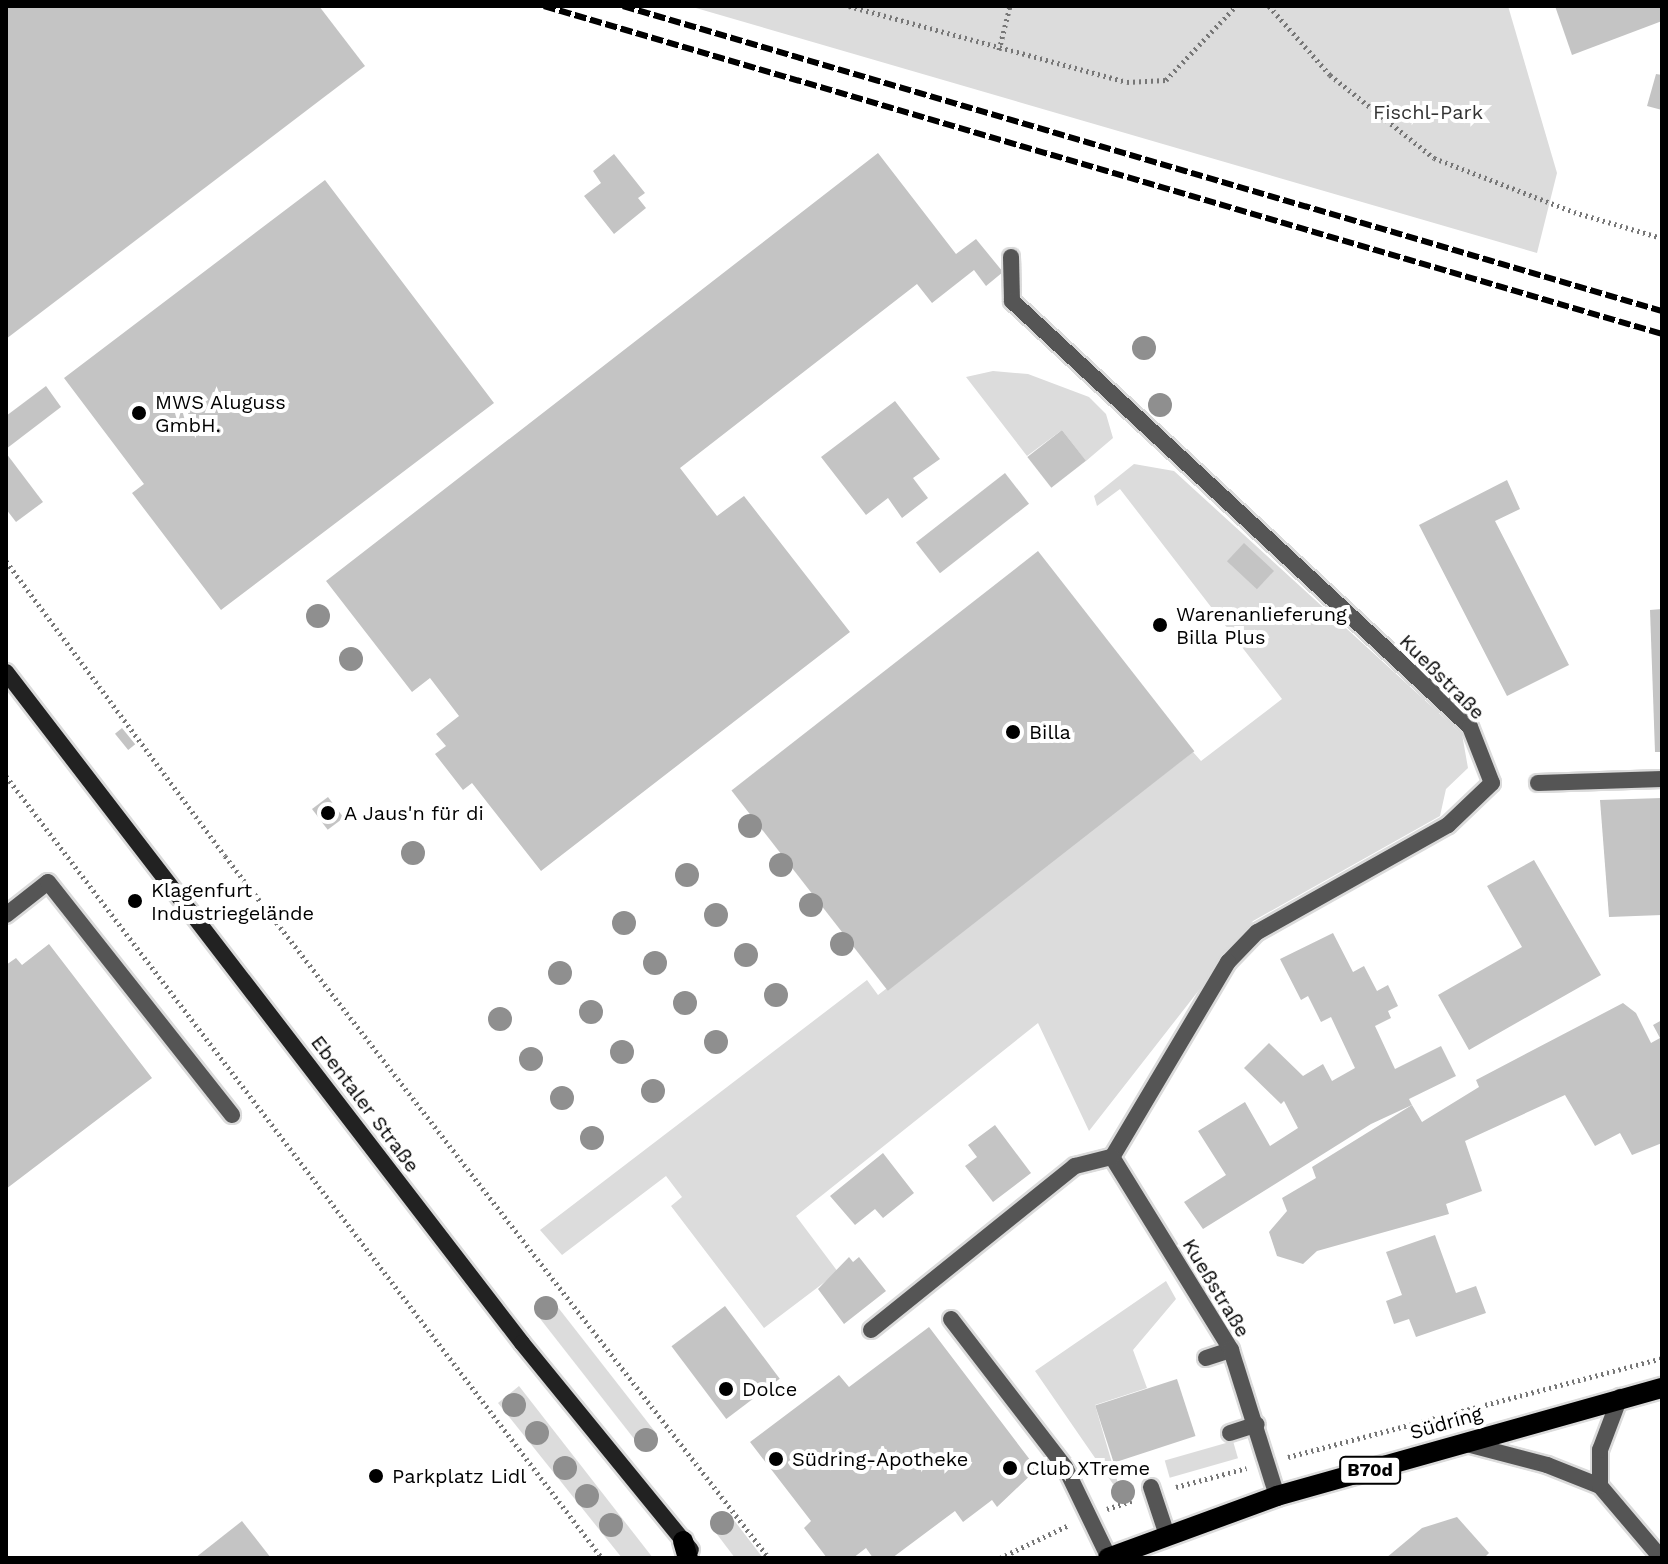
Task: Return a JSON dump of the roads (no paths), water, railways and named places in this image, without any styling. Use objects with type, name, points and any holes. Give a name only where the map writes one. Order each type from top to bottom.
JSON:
[{"type":"main road","name":"Ebentaler Straße","points":[[6,672],[522,1343],[686,1549],[697,1558]]},
{"type":"main road","name":"Südring","points":[[1108,1558],[1277,1496],[1620,1397],[1662,1388]]},
{"type":"street","name":"Kueßstraße","points":[[1011,257],[1012,301],[1470,727],[1492,783],[1448,825],[1257,932],[1228,962],[1112,1157],[1231,1350],[1270,1462],[1277,1496]]},
{"type":"street","points":[[1538,783],[1662,779]]},
{"type":"street","points":[[6,915],[48,882],[232,1115]]},
{"type":"street","points":[[871,1330],[1075,1166],[1112,1157]]},
{"type":"street","points":[[951,1319],[1065,1467],[1108,1558]]},
{"type":"street","points":[[1206,1358],[1231,1350]]},
{"type":"street","points":[[1600,1486],[1600,1450],[1620,1397]]},
{"type":"street","points":[[1230,1433],[1257,1424]]},
{"type":"street","points":[[1463,1443],[1547,1465],[1600,1486],[1661,1558]]},
{"type":"street","points":[[1152,1490],[1167,1535]]},
{"type":"railway","points":[[544,6],[1662,334]]},
{"type":"railway","points":[[623,6],[1662,311]]},
{"type":"place","name":"MWS Aluguss GmbH.","points":[[139,413]]},
{"type":"place","name":"Warenanlieferung Billa Plus","points":[[1160,625]]},
{"type":"place","name":"Billa","points":[[1013,732]]},
{"type":"place","name":"A Jaus'n für di","points":[[328,813]]},
{"type":"place","name":"Klagenfurt Industriegelände","points":[[135,901]]},
{"type":"place","name":"Dolce","points":[[726,1389]]},
{"type":"place","name":"Südring-Apotheke","points":[[776,1459]]},
{"type":"place","name":"Club XTreme","points":[[1010,1468]]},
{"type":"place","name":"Parkplatz Lidl","points":[[376,1476]]},
{"type":"park label","name":"Fischl-Park","points":[[1428,112]]}]
